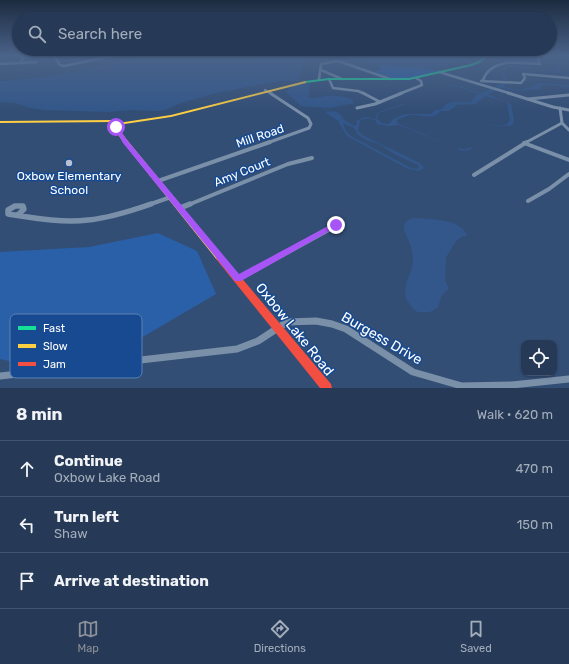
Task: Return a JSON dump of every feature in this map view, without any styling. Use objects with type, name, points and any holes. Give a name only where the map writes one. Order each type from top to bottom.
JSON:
[{"type":"street","points":[[319,79],[320,74]]},
{"type":"street","points":[[331,74],[342,79]]},
{"type":"street","points":[[376,74],[390,79]]},
{"type":"street","points":[[0,122],[82,121],[116,124],[174,116],[292,83],[319,79],[416,78],[430,74]]},
{"type":"street","points":[[445,74],[526,99],[569,110]]},
{"type":"street","points":[[483,80],[485,74]]},
{"type":"street","points":[[475,83],[483,80],[521,82],[526,78],[523,74]]},
{"type":"street","points":[[524,74],[569,78]]},
{"type":"street","points":[[357,108],[380,102],[422,85],[421,81],[416,78]]},
{"type":"street","points":[[329,79],[333,88],[358,91],[380,102]]},
{"type":"street","name":"Mill Road","points":[[158,181],[309,128],[311,124],[308,118],[265,90]]},
{"type":"street","points":[[526,99],[569,95]]},
{"type":"street","points":[[560,108],[562,123],[569,130]]},
{"type":"street","points":[[474,175],[524,143],[562,123]]},
{"type":"street","name":"Oxbow Lake Road","points":[[116,124],[115,132],[122,137],[327,388]]},
{"type":"street","points":[[524,143],[569,160]]},
{"type":"street","name":"Amy Court","points":[[180,208],[288,164],[312,158]]},
{"type":"street","points":[[528,201],[549,189],[569,174]]},
{"type":"street","points":[[18,215],[76,221],[100,218],[171,197]]},
{"type":"street","points":[[238,279],[336,225]]},
{"type":"street","name":"Burgess Drive","points":[[142,359],[237,349],[258,341],[287,322],[316,321],[332,324],[361,338],[413,372],[462,386],[512,385],[569,379]]},
{"type":"street","name":"Burgess Drive","points":[[0,376],[10,374]]},
{"type":"shaded area","points":[[59,74],[301,74],[299,81],[281,81],[216,93],[181,103],[165,110],[155,111],[131,110],[108,112],[45,110],[30,108],[15,103],[0,102],[0,81]]},
{"type":"shaded area","points":[[380,74],[426,74],[412,78],[392,78]]},
{"type":"shaded area","points":[[502,74],[504,74],[506,78],[504,87],[518,90],[531,87],[539,83],[569,85],[569,87],[546,85],[540,86],[541,88],[539,89],[517,91],[502,88],[488,94],[505,102],[485,96],[476,104],[457,105],[449,111],[440,111],[431,116],[411,115],[397,120],[397,123],[458,149],[399,125],[389,126],[377,124],[375,120],[370,119],[363,119],[360,121],[358,130],[362,135],[420,163],[424,168],[419,171],[406,168],[347,136],[338,121],[325,112],[331,111],[339,113],[344,120],[355,126],[357,124],[356,121],[365,117],[377,119],[382,123],[389,124],[393,119],[405,114],[431,114],[435,110],[442,109],[448,103],[471,102],[475,96],[479,94],[457,86],[449,86],[458,85],[481,93],[504,81]],"holes":[[[343,123],[354,128],[358,135],[366,140],[379,144],[396,155],[418,165],[419,168],[416,169],[409,167],[351,136],[346,131]]]},
{"type":"shaded area","points":[[302,82],[311,84],[309,88],[309,98],[339,96],[352,99],[354,103],[329,108],[301,106],[286,92],[294,84]]},
{"type":"shaded area","points":[[507,102],[511,104],[514,120],[513,124],[510,126],[484,125],[506,125],[510,120]]},
{"type":"shaded area","points":[[413,218],[435,219],[451,223],[464,230],[467,236],[460,238],[457,241],[446,257],[445,281],[449,288],[442,295],[438,307],[428,312],[419,312],[415,310],[407,301],[405,296],[406,285],[413,263],[411,246],[404,228],[407,221]]},
{"type":"shaded area","points":[[158,233],[197,251],[216,294],[142,337],[142,314],[10,314],[10,361],[0,359],[0,252],[89,247]]},
{"type":"waterway","points":[[377,119],[377,114],[380,112],[404,104]]},
{"type":"waterway","points":[[324,108],[327,111]]},
{"type":"waterway","points":[[458,149],[466,150],[471,148]]},
{"type":"traffic: fast","points":[[305,82],[329,79],[409,79],[431,74]]},
{"type":"traffic: slow","points":[[118,124],[171,116],[305,82]]},
{"type":"traffic: slow","points":[[0,122],[113,121]]},
{"type":"traffic: slow","points":[[116,125],[116,128],[125,141],[220,258]]},
{"type":"traffic: jam","points":[[220,258],[327,388]]},
{"type":"place","name":"Oxbow Elementary School","points":[[69,163]]},
{"type":"route","points":[[116,127],[125,141],[238,279],[336,225]]}]
